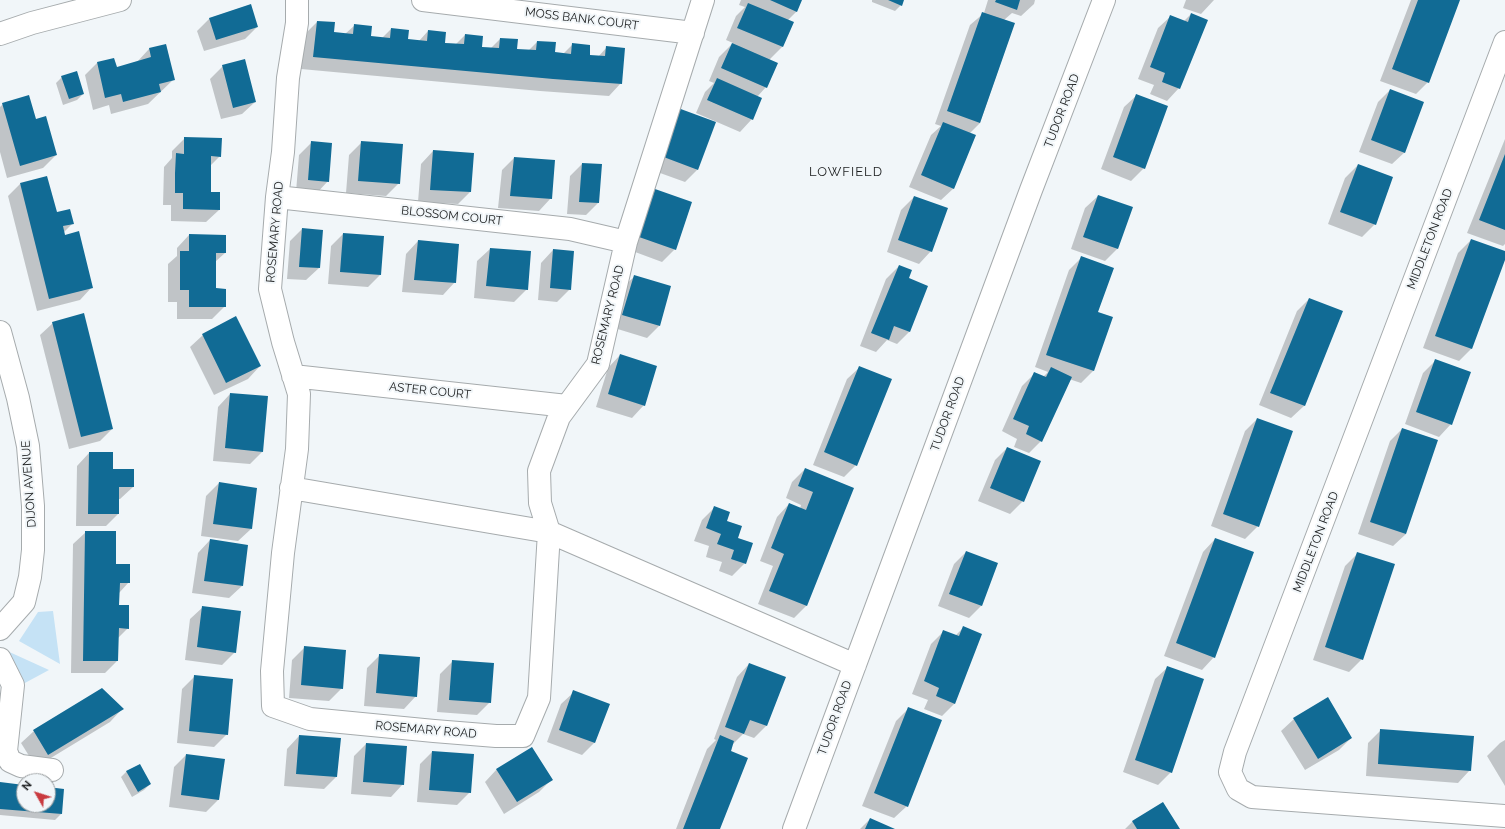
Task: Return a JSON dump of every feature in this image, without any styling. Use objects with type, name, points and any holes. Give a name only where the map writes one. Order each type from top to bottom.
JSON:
[{"type":"street","points":[[0,34],[32,23],[120,0]]},
{"type":"street","name":"ROSEMARY ROAD","points":[[297,0],[297,23],[288,78],[283,152],[277,197],[270,289],[283,342],[299,394],[297,449],[283,553],[272,671],[273,706],[310,719],[496,736],[523,736],[539,698],[549,532],[540,503],[539,471],[559,417],[598,364],[626,242],[703,0]]},
{"type":"street","name":"MOSS BANK COURT","points":[[423,0],[693,33]]},
{"type":"street","name":"TUDOR ROAD","points":[[794,829],[1031,190],[1104,0]]},
{"type":"street","name":"MIDDLETON ROAD","points":[[1505,42],[1235,752],[1230,772],[1238,789],[1252,797],[1505,816]]},
{"type":"street","name":"BLOSSOM COURT","points":[[277,197],[570,229],[626,242]]},
{"type":"street","name":"DIJON AVENUE","points":[[0,332],[18,398],[25,432],[33,506],[32,563],[24,602],[0,629]]},
{"type":"street","name":"ASTER COURT","points":[[293,376],[567,406]]},
{"type":"street","points":[[291,488],[549,532],[855,665]]},
{"type":"street","points":[[0,660],[12,685],[6,751],[10,761],[21,766],[52,770]]},
{"type":"shaded area","points":[[53,611],[60,664],[19,641],[38,612]]},
{"type":"shaded area","points":[[5,650],[49,670],[23,684]]},
{"type":"building","points":[[770,0],[802,0],[797,12]]},
{"type":"building","points":[[888,0],[904,0],[902,6]]},
{"type":"building","points":[[996,0],[1020,0],[1017,10],[995,2]]},
{"type":"building","points":[[1418,0],[1460,0],[1429,83],[1392,69]]},
{"type":"building","points":[[748,3],[794,22],[783,47],[737,28]]},
{"type":"building","points":[[251,4],[258,27],[216,40],[209,18]]},
{"type":"building","points":[[982,12],[1015,23],[980,123],[947,111]]},
{"type":"building","points":[[1191,13],[1208,20],[1180,89],[1162,82],[1165,73],[1150,67],[1170,15],[1188,22]]},
{"type":"building","points":[[317,21],[335,22],[334,32],[353,34],[354,24],[372,26],[371,36],[390,38],[391,28],[409,30],[408,39],[427,41],[428,30],[446,32],[445,43],[464,44],[465,34],[483,36],[482,47],[499,48],[500,38],[518,39],[517,49],[536,50],[537,41],[556,42],[555,52],[571,54],[572,43],[590,45],[590,55],[605,56],[606,46],[625,48],[622,84],[313,57]]},
{"type":"building","points":[[732,43],[778,63],[767,88],[721,68]]},
{"type":"building","points":[[166,44],[175,80],[159,84],[161,92],[123,102],[121,94],[105,98],[97,62],[114,58],[117,67],[151,57],[149,48]]},
{"type":"building","points":[[245,59],[256,102],[233,108],[222,65]]},
{"type":"building","points":[[77,71],[84,94],[69,99],[61,76]]},
{"type":"building","points":[[717,78],[762,98],[753,120],[707,100]]},
{"type":"building","points":[[1390,89],[1424,102],[1405,153],[1371,140]]},
{"type":"building","points":[[1136,94],[1168,106],[1145,169],[1113,157]]},
{"type":"building","points":[[29,95],[36,119],[46,116],[57,155],[20,166],[2,103]]},
{"type":"building","points":[[678,108],[716,122],[698,170],[661,156]]},
{"type":"building","points":[[943,122],[976,135],[954,189],[921,175]]},
{"type":"building","points":[[184,137],[222,138],[221,157],[211,156],[211,192],[220,192],[220,210],[183,209],[183,193],[175,193],[176,153],[184,154]]},
{"type":"building","points":[[311,141],[332,143],[329,182],[308,180]]},
{"type":"building","points":[[361,141],[403,144],[400,184],[358,181]]},
{"type":"building","points":[[433,150],[474,153],[471,192],[430,190]]},
{"type":"building","points":[[1505,154],[1505,230],[1479,220]]},
{"type":"building","points":[[514,157],[555,160],[552,199],[510,196]]},
{"type":"building","points":[[582,163],[602,164],[599,203],[579,202]]},
{"type":"building","points":[[1358,164],[1393,177],[1376,225],[1340,212]]},
{"type":"building","points":[[47,176],[57,212],[70,209],[74,224],[63,226],[65,235],[79,231],[93,288],[49,299],[20,183]]},
{"type":"building","points":[[655,189],[692,202],[676,250],[639,237]]},
{"type":"building","points":[[1098,195],[1133,207],[1118,249],[1083,237]]},
{"type":"building","points":[[914,196],[948,208],[932,252],[898,240]]},
{"type":"building","points":[[302,228],[323,230],[320,268],[299,267]]},
{"type":"building","points":[[343,233],[384,236],[381,275],[340,272]]},
{"type":"building","points":[[189,234],[226,235],[226,253],[216,253],[216,288],[226,289],[226,307],[189,307],[189,290],[180,290],[180,251],[189,251]]},
{"type":"building","points":[[1471,239],[1505,251],[1505,260],[1472,349],[1435,336]]},
{"type":"building","points":[[418,240],[459,244],[456,283],[414,280]]},
{"type":"building","points":[[490,248],[531,251],[528,290],[486,286]]},
{"type":"building","points":[[553,249],[574,251],[571,290],[550,288]]},
{"type":"building","points":[[1081,256],[1114,268],[1098,312],[1113,317],[1094,371],[1046,355]]},
{"type":"building","points":[[899,265],[912,270],[909,278],[928,286],[910,332],[894,326],[889,340],[871,333]]},
{"type":"building","points":[[634,275],[671,286],[660,326],[622,315]]},
{"type":"building","points":[[1309,298],[1343,311],[1305,406],[1270,393]]},
{"type":"building","points":[[84,313],[113,429],[81,437],[52,322]]},
{"type":"building","points":[[236,316],[261,366],[226,383],[202,334]]},
{"type":"building","points":[[620,354],[657,366],[645,406],[608,394]]},
{"type":"building","points":[[1435,359],[1471,372],[1452,425],[1416,412]]},
{"type":"building","points":[[859,366],[892,379],[857,466],[824,452]]},
{"type":"building","points":[[1051,367],[1072,377],[1042,442],[1026,434],[1029,426],[1013,419],[1034,372],[1046,377]]},
{"type":"building","points":[[230,393],[268,396],[263,452],[225,448]]},
{"type":"building","points":[[1257,418],[1293,431],[1259,527],[1223,514]]},
{"type":"building","points":[[1402,428],[1438,440],[1406,534],[1370,522]]},
{"type":"building","points":[[1007,447],[1041,461],[1024,502],[990,488]]},
{"type":"building","points":[[89,452],[113,452],[113,469],[134,469],[134,487],[119,487],[119,514],[88,514]]},
{"type":"building","points":[[805,468],[854,488],[807,606],[769,591],[784,554],[771,548],[789,503],[806,510],[813,492],[798,486]]},
{"type":"building","points":[[219,482],[257,488],[252,529],[213,524]]},
{"type":"building","points":[[714,506],[730,512],[727,521],[742,526],[738,538],[753,543],[746,564],[731,559],[734,550],[717,544],[721,534],[706,528]]},
{"type":"building","points":[[85,531],[116,531],[116,564],[130,564],[130,583],[120,583],[119,605],[129,605],[129,629],[119,628],[118,661],[83,661]]},
{"type":"building","points":[[1215,538],[1254,552],[1215,658],[1176,643]]},
{"type":"building","points":[[210,539],[248,545],[243,586],[204,581]]},
{"type":"building","points":[[966,551],[998,563],[982,606],[949,594]]},
{"type":"building","points":[[1357,552],[1395,564],[1363,660],[1325,647]]},
{"type":"building","points":[[202,606],[241,611],[236,653],[197,647]]},
{"type":"building","points":[[963,626],[982,634],[955,704],[936,696],[939,688],[924,681],[943,630],[959,636]]},
{"type":"building","points":[[304,646],[346,650],[343,689],[301,685]]},
{"type":"building","points":[[379,654],[420,657],[417,697],[376,693]]},
{"type":"building","points":[[452,660],[494,663],[491,703],[449,700]]},
{"type":"building","points":[[749,663],[786,677],[767,726],[750,720],[744,734],[725,727]]},
{"type":"building","points":[[1167,666],[1204,679],[1172,773],[1135,760]]},
{"type":"building","points":[[194,675],[233,679],[228,735],[189,731]]},
{"type":"building","points":[[102,688],[124,709],[48,755],[33,730]]},
{"type":"building","points":[[573,690],[610,704],[595,743],[559,730]]},
{"type":"building","points":[[1328,697],[1352,738],[1318,759],[1293,718]]},
{"type":"building","points":[[908,707],[942,720],[908,807],[874,793]]},
{"type":"building","points":[[1380,729],[1474,736],[1471,771],[1378,764]]},
{"type":"building","points":[[299,735],[341,738],[337,777],[296,774]]},
{"type":"building","points":[[720,735],[734,741],[731,751],[748,758],[720,829],[683,829]]},
{"type":"building","points":[[366,743],[407,746],[404,785],[363,782]]},
{"type":"building","points":[[532,747],[553,780],[517,802],[496,769]]},
{"type":"building","points":[[432,751],[474,754],[471,793],[429,790]]},
{"type":"building","points":[[186,754],[225,759],[219,800],[181,795]]},
{"type":"building","points":[[140,764],[151,784],[138,792],[126,771]]},
{"type":"building","points":[[0,782],[16,784],[16,810],[0,809]]},
{"type":"building","points":[[56,788],[64,789],[62,814],[50,813],[56,813]]},
{"type":"building","points":[[1163,802],[1180,829],[1137,829],[1132,821]]},
{"type":"building","points":[[870,818],[895,829],[865,829]]},
{"type":"district","name":"LOWFIELD","points":[[846,172]]}]
